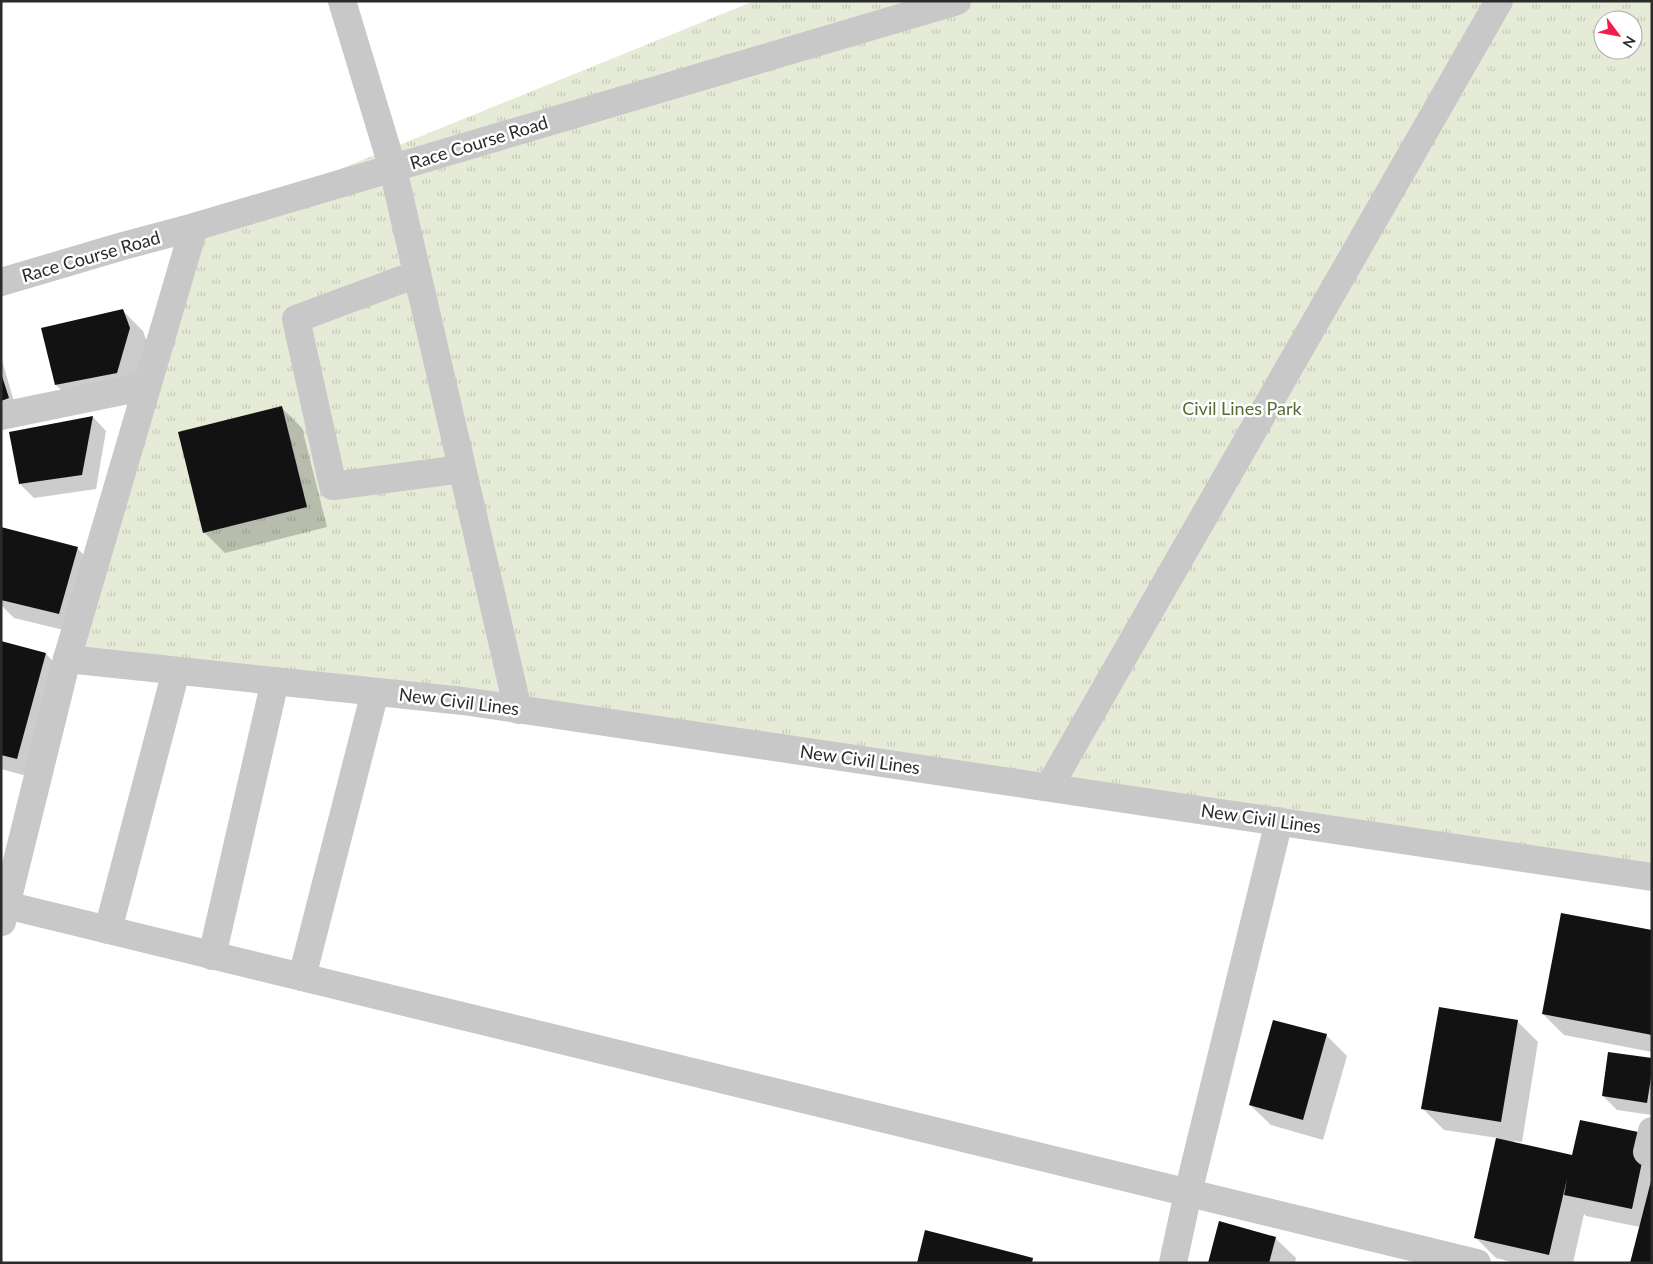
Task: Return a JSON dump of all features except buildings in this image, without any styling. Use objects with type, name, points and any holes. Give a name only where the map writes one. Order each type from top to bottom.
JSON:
[{"type":"street","points":[[342,1],[393,168],[518,710]]},
{"type":"street","name":"Race Course Road","points":[[1,282],[194,227],[956,1]]},
{"type":"street","points":[[1049,788],[1499,1]]},
{"type":"street","points":[[194,227],[66,659],[3,914],[108,930],[1477,1263]]},
{"type":"street","points":[[417,274],[296,319],[333,486],[462,469]]},
{"type":"street","points":[[1,416],[147,386]]},
{"type":"street","name":"New Civil Lines","points":[[66,659],[463,701],[1652,877]]},
{"type":"street","points":[[108,930],[176,671]]},
{"type":"street","points":[[212,956],[275,681]]},
{"type":"street","points":[[302,977],[374,692]]},
{"type":"street","points":[[1173,1263],[1188,1193],[1279,821]]},
{"type":"green space","name":"Civil Lines Park","points":[[754,1],[1652,1],[1652,878],[67,659],[195,228]]}]
